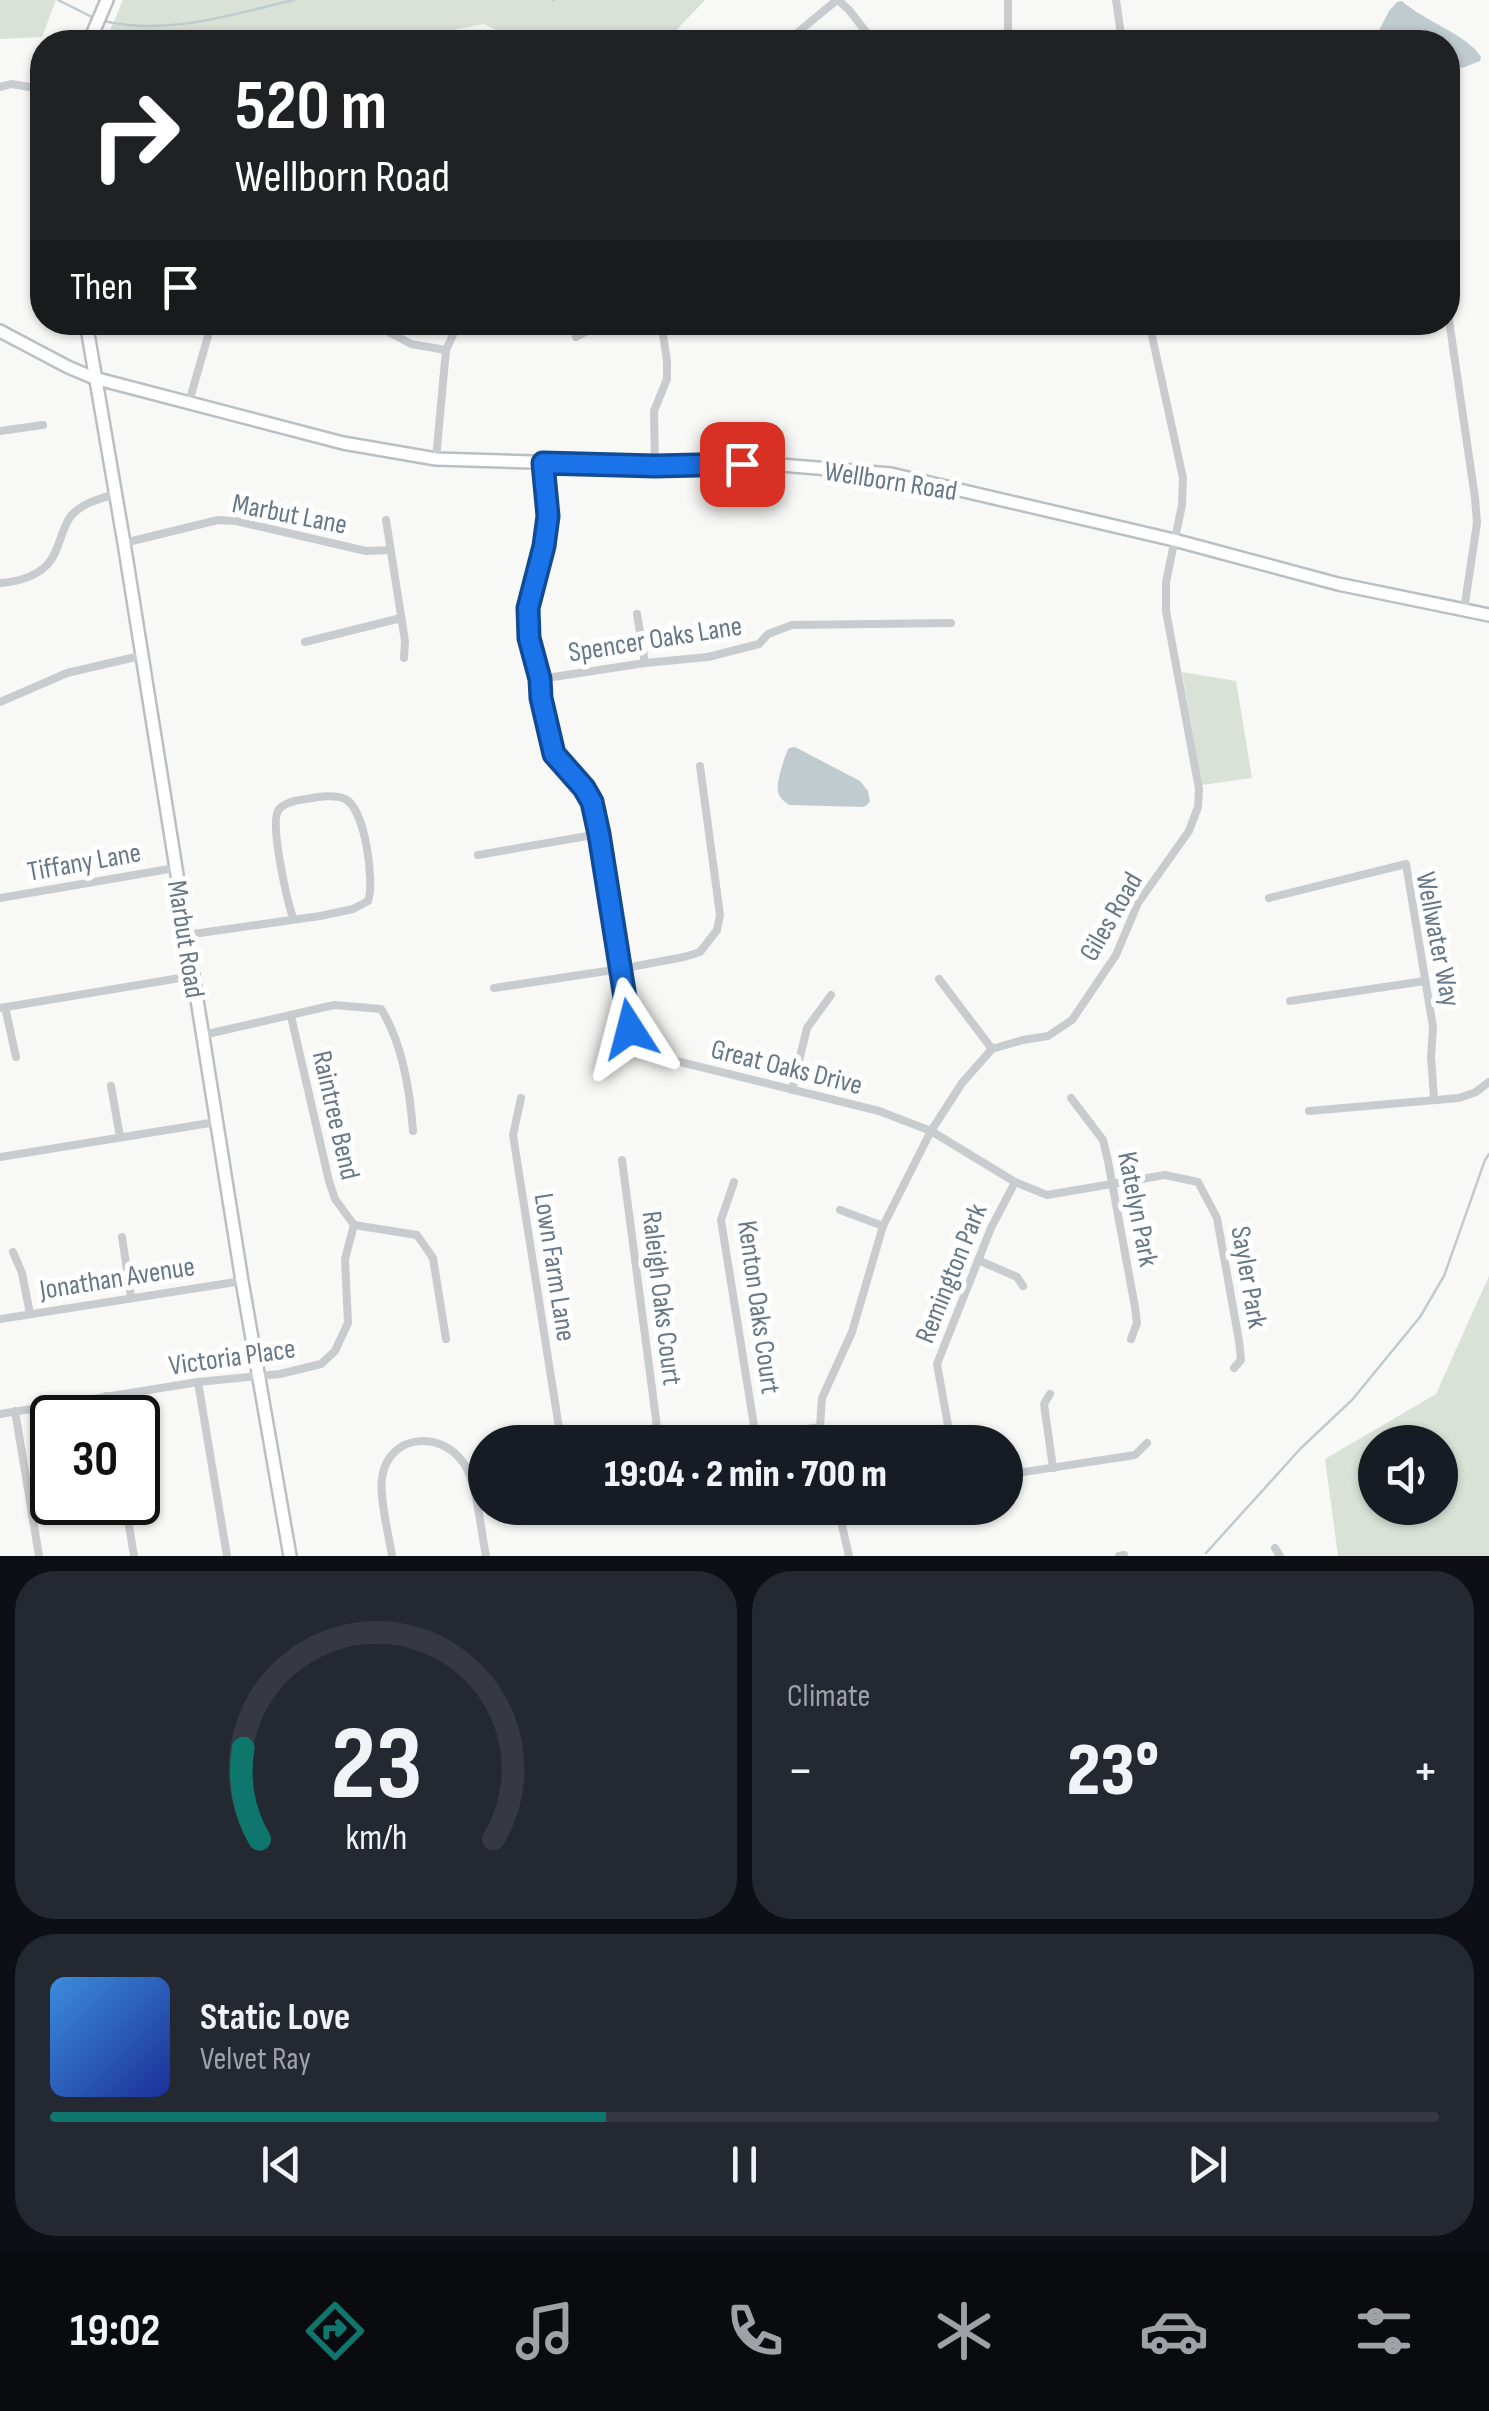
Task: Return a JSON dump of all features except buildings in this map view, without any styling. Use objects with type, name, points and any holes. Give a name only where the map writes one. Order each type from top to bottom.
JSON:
[{"type":"street","points":[[94,30],[107,0]]},
{"type":"street","points":[[801,30],[837,0],[865,30]]},
{"type":"street","points":[[1008,0],[1008,30]]},
{"type":"street","points":[[1116,0],[1120,30]]},
{"type":"street","points":[[0,87],[11,84],[30,87]]},
{"type":"street","name":"Wellborn Road","points":[[0,331],[94,378],[342,443],[436,459],[655,466],[768,464],[891,474],[1174,540],[1338,584],[1489,615]]},
{"type":"street","name":"Marbut Road","points":[[88,335],[290,1556]]},
{"type":"street","points":[[189,402],[208,335]]},
{"type":"street","points":[[394,335],[411,344],[446,350]]},
{"type":"street","points":[[436,459],[446,350],[453,335]]},
{"type":"street","points":[[655,466],[654,411],[667,378],[663,335]]},
{"type":"street","name":"Giles Road","points":[[992,1049],[1048,1036],[1072,1020],[1116,956],[1138,903],[1190,831],[1198,806],[1196,769],[1166,610],[1166,582],[1182,504],[1183,478],[1152,335]]},
{"type":"street","points":[[1451,335],[1475,498],[1476,523],[1464,610]]},
{"type":"street","points":[[68,367],[91,354]]},
{"type":"street","points":[[0,431],[42,424]]},
{"type":"street","name":"Great Oaks Drive","points":[[543,463],[548,516],[528,608],[529,638],[554,754],[592,802],[630,1029],[648,1050],[664,1058],[879,1111],[931,1131]]},
{"type":"street","points":[[0,584],[18,582],[36,573],[50,561],[72,514],[88,502],[114,494]]},
{"type":"street","name":"Marbut Lane","points":[[124,543],[218,520],[236,520],[366,551],[390,550]]},
{"type":"street","points":[[386,520],[405,641],[404,658]]},
{"type":"street","points":[[636,614],[645,663]]},
{"type":"street","points":[[306,642],[401,618]]},
{"type":"street","name":"Spencer Oaks Lane","points":[[540,679],[708,657],[759,644],[768,634],[792,625],[951,623]]},
{"type":"street","points":[[0,702],[68,673],[140,656]]},
{"type":"street","points":[[494,988],[700,952],[717,930],[720,915],[700,766]]},
{"type":"street","points":[[186,935],[320,916],[354,909],[368,901],[371,884],[362,826],[359,814],[346,799],[307,799],[284,804],[278,811],[276,829],[293,918]]},
{"type":"street","points":[[478,855],[599,834]]},
{"type":"street","name":"Wellwater Way","points":[[1269,898],[1406,864],[1433,1027],[1434,1098]]},
{"type":"street","name":"Tiffany Lane","points":[[0,898],[175,868]]},
{"type":"street","points":[[16,1057],[3,1007],[192,976]]},
{"type":"street","points":[[820,1425],[822,1398],[852,1332],[882,1226],[931,1131],[962,1083],[992,1049],[939,979]]},
{"type":"street","points":[[1290,1002],[1425,981]]},
{"type":"street","points":[[792,1090],[807,1028],[831,994]]},
{"type":"street","points":[[203,1035],[334,1005],[381,1009],[398,1048],[412,1132]]},
{"type":"street","name":"Raintree Bend","points":[[291,1016],[328,1181],[334,1199],[354,1225]]},
{"type":"street","points":[[1309,1111],[1460,1098],[1489,1082]]},
{"type":"street","points":[[111,1086],[120,1137]]},
{"type":"street","name":"Lown Farm Lane","points":[[521,1098],[513,1135],[559,1425]]},
{"type":"street","name":"Katelyn Park","points":[[1072,1098],[1103,1140],[1137,1324],[1131,1339]]},
{"type":"street","points":[[0,1157],[216,1122]]},
{"type":"street","name":"Sayler Park","points":[[931,1131],[1015,1182],[1048,1194],[1164,1176],[1198,1182],[1217,1218],[1240,1341],[1241,1360],[1234,1368]]},
{"type":"street","name":"Raleigh Oaks Court","points":[[622,1160],[657,1425]]},
{"type":"street","name":"Kenton Oaks Court","points":[[734,1182],[722,1220],[754,1425]]},
{"type":"street","name":"Remington Park","points":[[947,1425],[937,1364],[991,1228],[1015,1182]]},
{"type":"street","points":[[840,1210],[882,1226]]},
{"type":"street","points":[[354,1225],[417,1235],[432,1258],[446,1339]]},
{"type":"street","name":"Victoria Place","points":[[113,1395],[308,1369],[320,1364],[335,1351],[348,1323],[345,1259],[354,1225]]},
{"type":"street","points":[[122,1237],[131,1297]]},
{"type":"street","points":[[13,1252],[22,1273],[30,1314]]},
{"type":"street","points":[[978,1260],[1018,1277],[1023,1286]]},
{"type":"street","name":"Jonathan Avenue","points":[[0,1319],[242,1281]]},
{"type":"street","points":[[198,1382],[227,1556]]},
{"type":"street","points":[[1050,1394],[1044,1404],[1053,1468]]},
{"type":"street","name":"Victoria Place","points":[[0,1414],[30,1409]]},
{"type":"street","points":[[15,1412],[39,1556]]},
{"type":"street","points":[[392,1556],[381,1479],[392,1454],[401,1447],[430,1440],[446,1445],[468,1471],[486,1556]]},
{"type":"street","points":[[1023,1473],[1135,1454],[1147,1444]]},
{"type":"street","points":[[128,1525],[134,1556]]},
{"type":"street","points":[[842,1525],[849,1556]]},
{"type":"shaded area","points":[[0,0],[56,0],[45,30],[30,30],[30,38],[0,39]]},
{"type":"shaded area","points":[[123,0],[705,0],[676,30],[496,30],[484,24],[453,30],[110,30]]},
{"type":"shaded area","points":[[1402,1],[1446,30],[1379,30],[1397,2]]},
{"type":"shaded area","points":[[1460,38],[1481,57],[1460,68]]},
{"type":"shaded area","points":[[1182,672],[1236,681],[1252,778],[1202,785]]},
{"type":"shaded area","points":[[795,747],[860,781],[870,802],[864,807],[789,805],[780,797],[778,787],[787,751]]},
{"type":"shaded area","points":[[1489,1276],[1489,1556],[1338,1556],[1325,1459],[1358,1440],[1358,1525],[1458,1525],[1458,1425],[1383,1425],[1436,1394]]},
{"type":"waterway","points":[[58,0],[92,17]]},
{"type":"waterway","points":[[104,21],[176,25],[294,0]]},
{"type":"waterway","points":[[1206,1553],[1301,1448],[1352,1400],[1420,1317],[1444,1276],[1489,1154]]},
{"type":"route","points":[[630,1029],[592,802],[554,754],[529,638],[528,608],[548,516],[543,463],[742,464]]}]
